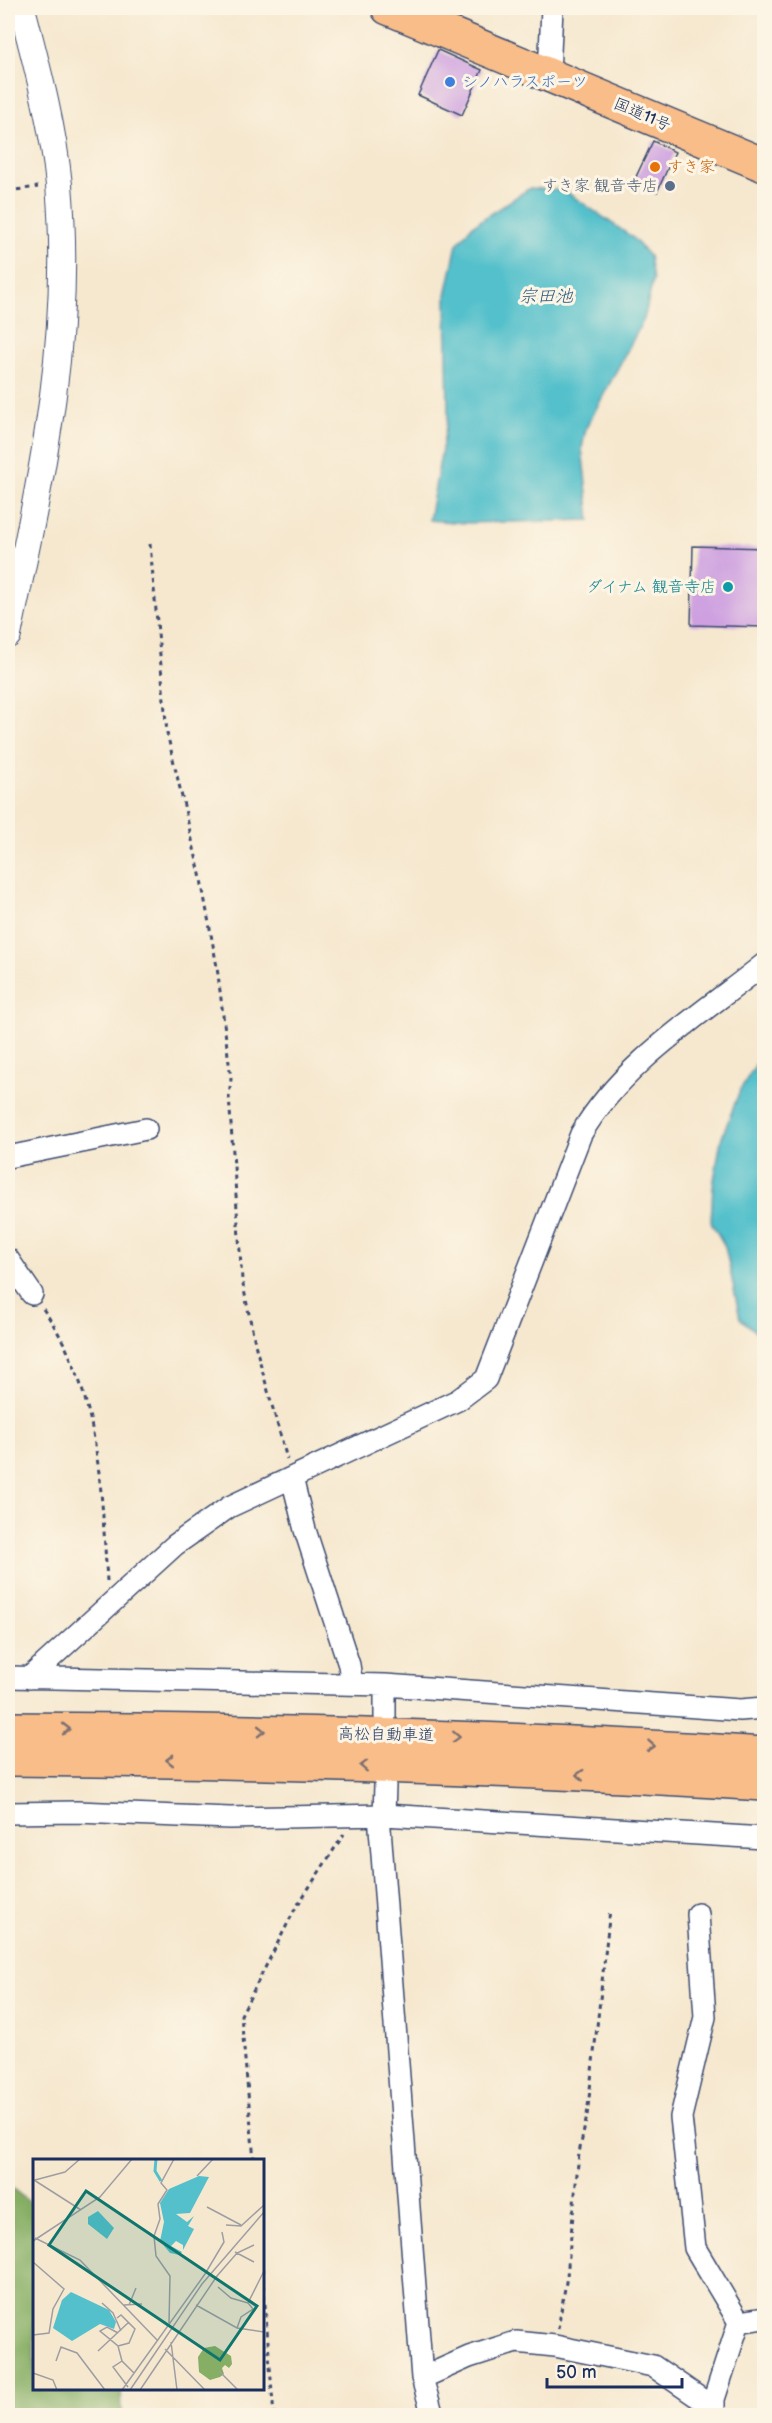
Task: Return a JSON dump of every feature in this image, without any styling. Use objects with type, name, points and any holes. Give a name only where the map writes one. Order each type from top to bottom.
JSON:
[{"type":"highway","name":"国道11号","points":[[388,8],[765,165]]},
{"type":"highway","name":"高松自動車道","points":[[8,1729],[186,1730],[463,1737],[765,1754]]},
{"type":"highway","name":"高松自動車道","points":[[8,1759],[174,1760],[463,1769],[765,1784]]},
{"type":"street","points":[[8,635],[55,395],[62,287],[59,184],[44,94],[22,8]]},
{"type":"street","points":[[549,75],[552,8]]},
{"type":"street","points":[[29,1678],[175,1545],[229,1507],[458,1400],[486,1379],[581,1134],[596,1108],[625,1075],[765,964]]},
{"type":"street","points":[[8,1157],[146,1129]]},
{"type":"street","points":[[8,1259],[32,1294]]},
{"type":"street","points":[[292,1478],[305,1530],[350,1665],[352,1684]]},
{"type":"street","points":[[8,1677],[385,1685],[740,1710],[765,1708]]},
{"type":"street","points":[[385,1685],[385,1717]]},
{"type":"street","points":[[385,1785],[382,1815],[422,2378],[433,2415]]},
{"type":"street","points":[[8,1813],[77,1812],[230,1818],[382,1815],[765,1838]]},
{"type":"street","points":[[422,2378],[469,2357],[516,2342],[555,2346],[653,2366],[714,2408],[714,2399],[739,2322],[695,2248],[681,2117],[705,2017],[698,1914]]},
{"type":"street","points":[[739,2322],[765,2318]]},
{"type":"path","points":[[8,191],[59,184]]},
{"type":"path","points":[[150,544],[166,733],[200,874],[217,967],[231,1079],[229,1096],[242,1280],[256,1348],[292,1478]]},
{"type":"path","points":[[32,1294],[60,1338],[87,1396],[98,1460],[108,1604]]},
{"type":"path","points":[[254,2159],[241,2015],[295,1909],[344,1835],[350,1815]]},
{"type":"path","points":[[555,2346],[567,2276],[579,2153],[587,2116],[610,1910]]},
{"type":"path","points":[[264,2292],[274,2415]]},
{"type":"green space","points":[[8,2185],[33,2205],[33,2390],[121,2390],[122,2415],[8,2415]]},
{"type":"water","name":"宗田池","points":[[530,188],[565,191],[632,237],[649,256],[653,280],[644,319],[586,428],[582,448],[590,520],[465,523],[429,520],[448,416],[446,295],[457,244],[472,226]]},
{"type":"water","points":[[764,1051],[764,1215],[761,1236],[764,1270],[764,1337],[762,1337],[740,1318],[725,1246],[711,1222],[713,1186],[721,1140],[740,1090]]},
{"type":"building","name":"シノハラスポーツ","points":[[438,50],[482,70],[462,115],[418,95]]},
{"type":"building","name":"すき家","points":[[653,141],[675,152],[657,192],[634,181]]},
{"type":"building","name":"ダイナム 観音寺店","points":[[693,546],[765,548],[765,627],[691,625]]},
{"type":"place","name":"シノハラスポーツ","points":[[450,82]]},
{"type":"place","name":"すき家","points":[[655,167]]},
{"type":"place","name":"すき家 観音寺店","points":[[670,186]]},
{"type":"place","name":"ダイナム 観音寺店","points":[[728,587]]}]
